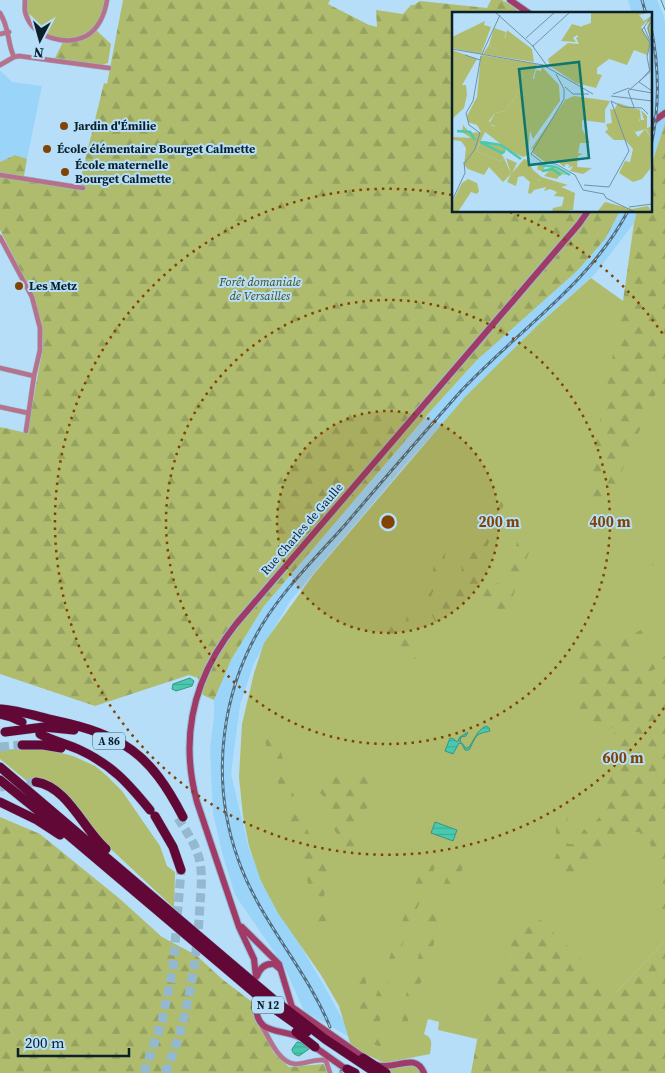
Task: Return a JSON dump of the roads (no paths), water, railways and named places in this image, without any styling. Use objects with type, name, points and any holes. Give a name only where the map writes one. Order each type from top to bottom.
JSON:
[{"type":"highway","points":[[0,704],[62,722]]},
{"type":"highway","points":[[0,709],[62,722]]},
{"type":"highway","points":[[0,714],[22,722]]},
{"type":"highway","name":"A 86","points":[[5,732],[34,728],[64,728],[89,733],[108,741],[128,752],[153,775],[180,817],[163,782],[138,754],[109,736],[62,722]]},
{"type":"highway","points":[[40,734],[77,749],[103,763]]},
{"type":"highway","name":"A 86","points":[[22,745],[54,746],[73,751],[103,763],[116,771],[152,813],[173,847],[181,870]]},
{"type":"highway","name":"N 12","points":[[0,767],[252,977],[273,999],[325,1039],[376,1073]]},
{"type":"highway","name":"N 12","points":[[0,780],[67,834],[269,1005],[364,1073]]},
{"type":"highway","points":[[36,782],[52,787],[62,795],[96,840],[114,856],[112,862]]},
{"type":"highway","points":[[0,802],[46,825],[75,846],[82,848]]},
{"type":"highway","points":[[179,928],[181,935],[266,1009],[315,1047]]},
{"type":"highway","points":[[252,977],[292,1007]]},
{"type":"highway","points":[[363,1058],[386,1073]]},
{"type":"main road","points":[[510,0],[527,12]]},
{"type":"main road","points":[[652,122],[665,113]]},
{"type":"main road","name":"Rue Charles de Gaulle","points":[[252,977],[254,959],[236,918],[196,802],[189,752],[195,703],[209,665],[236,624],[515,299],[587,212]]},
{"type":"main road","name":"Rue Charles de Gaulle","points":[[236,918],[250,936],[276,960],[282,972]]},
{"type":"main road","points":[[252,977],[261,968],[268,964],[274,964],[282,972],[292,1007],[363,1058],[383,1067],[411,1062],[417,1063],[424,1073]]},
{"type":"main road","points":[[256,1005],[257,1016],[260,1022],[270,1030],[292,1034],[315,1047],[351,1072]]},
{"type":"street","points":[[25,0],[26,16],[35,28],[49,37],[64,40],[80,38],[89,33],[101,18],[107,0]]},
{"type":"street","points":[[0,13],[9,32],[14,57]]},
{"type":"street","points":[[0,34],[9,32]]},
{"type":"street","points":[[0,65],[14,57],[25,56],[109,68]]},
{"type":"street","points":[[0,175],[83,188]]},
{"type":"street","points":[[0,237],[32,297],[40,328],[40,345],[26,431]]},
{"type":"street","points":[[0,368],[34,376]]},
{"type":"street","points":[[0,407],[28,413]]},
{"type":"street","points":[[260,1022],[276,1050],[287,1061],[298,1064],[323,1060],[326,1061],[330,1073]]},
{"type":"waterway","points":[[661,0],[665,10]]},
{"type":"tunnel","points":[[0,747],[22,745]]},
{"type":"tunnel","points":[[0,787],[36,782]]},
{"type":"tunnel","points":[[165,1073],[180,1033],[190,990],[199,925],[201,887],[199,858],[190,837],[178,818]]},
{"type":"tunnel","points":[[144,1073],[162,1021],[173,969],[181,870]]},
{"type":"railway","points":[[642,0],[645,12]]},
{"type":"railway","points":[[652,33],[657,71],[656,116],[652,141]]},
{"type":"railway","points":[[330,1027],[308,984],[258,903],[238,859],[229,828],[224,797],[222,765],[230,701],[240,671],[253,642],[269,614],[296,579],[461,391],[573,285],[612,238],[627,212]]},
{"type":"place","name":"Jardin d'Émilie","points":[[64,126]]},
{"type":"place","name":"École élémentaire Bourget Calmette","points":[[47,149]]},
{"type":"place","name":"École maternelle Bourget Calmette","points":[[65,172]]},
{"type":"place","name":"Les Metz","points":[[19,286]]},
{"type":"park label","name":"Forêt domaniale de Versailles","points":[[260,289]]}]
